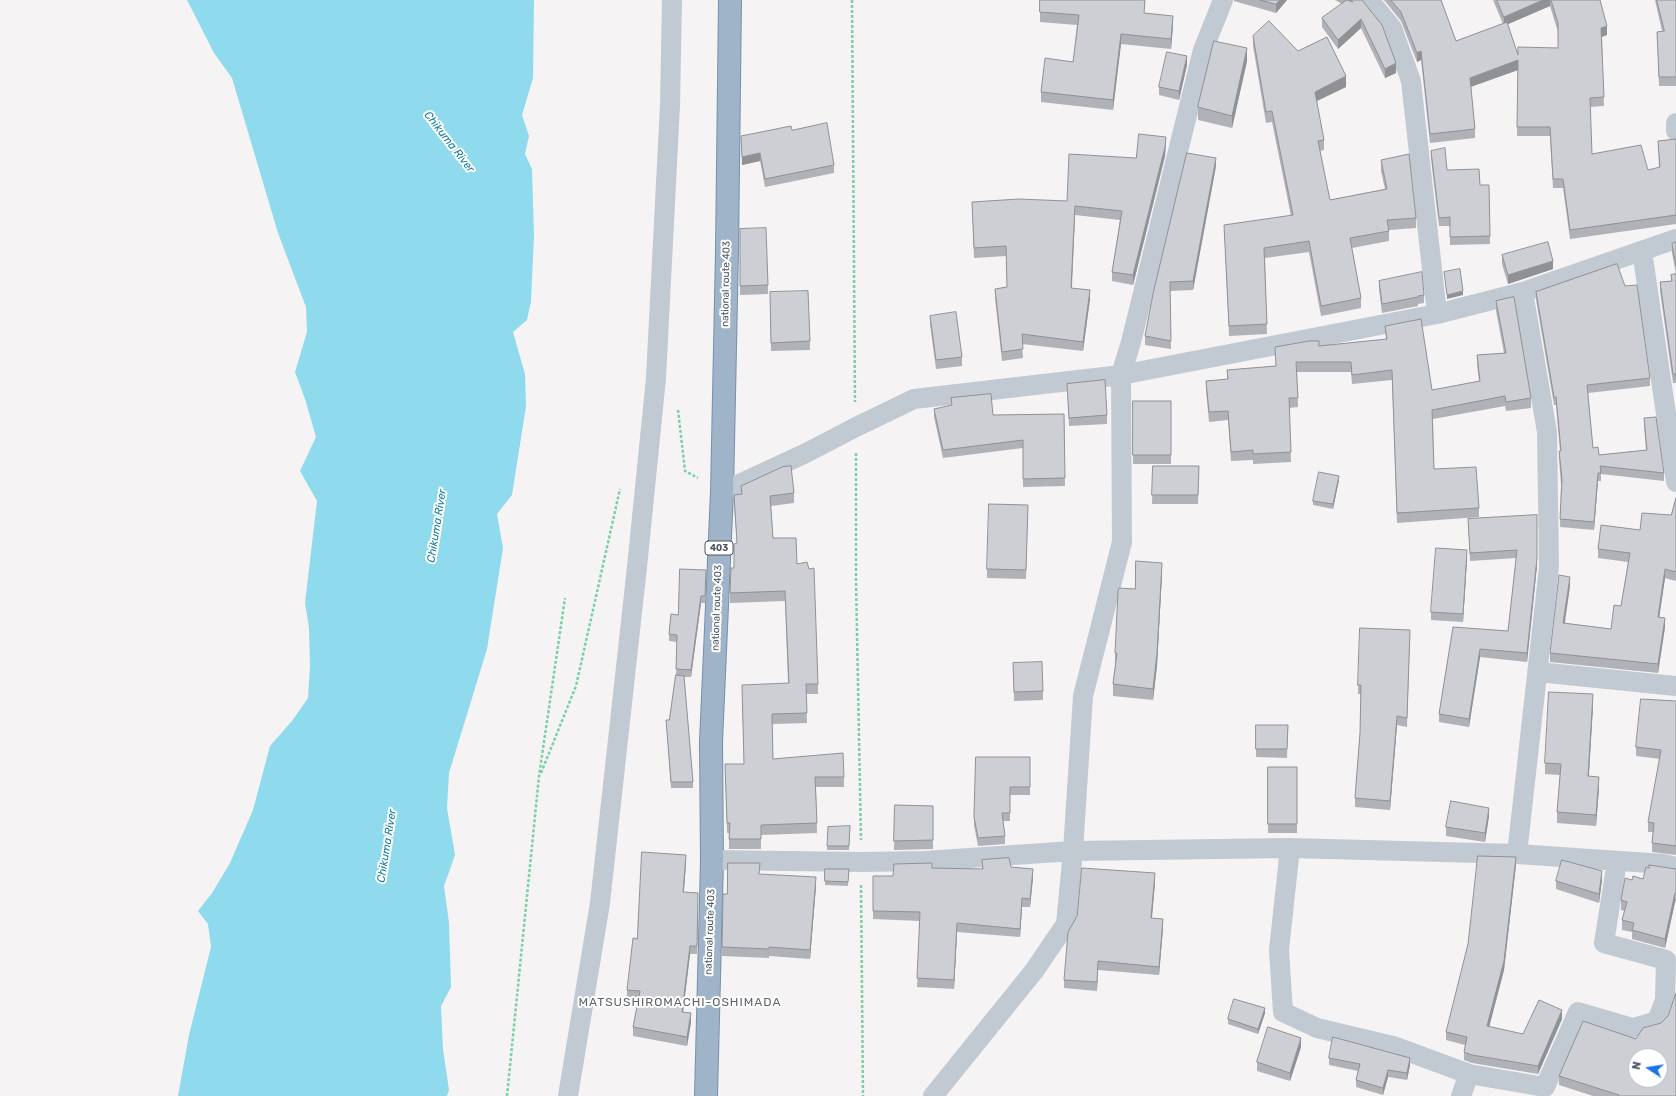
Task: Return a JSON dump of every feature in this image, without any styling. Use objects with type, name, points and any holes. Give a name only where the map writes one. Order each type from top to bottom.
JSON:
[{"type":"highway","name":"national route 403","points":[[706,1096],[712,860],[711,742],[722,492],[730,0]]},
{"type":"street","points":[[568,1096],[600,903],[638,567],[656,378],[670,105],[672,0]]},
{"type":"street","points":[[932,1096],[1034,971],[1066,924],[1073,851],[1083,696],[1122,542],[1121,375],[1131,342],[1203,50],[1223,0]]},
{"type":"street","points":[[1369,0],[1392,28],[1411,81],[1437,314]]},
{"type":"street","points":[[1676,123],[1676,131]]},
{"type":"street","points":[[722,492],[806,454],[856,427],[914,399],[1121,375],[1437,314],[1523,292],[1676,239]]},
{"type":"street","points":[[1642,251],[1670,401],[1676,482]]},
{"type":"street","points":[[1517,854],[1549,567],[1547,432],[1523,292]]},
{"type":"street","points":[[1538,672],[1676,686]]},
{"type":"street","points":[[1290,848],[1278,950],[1283,1012],[1317,1028],[1393,1046],[1469,1074],[1545,1087],[1578,1012],[1633,1028],[1657,1021],[1670,1008],[1665,1000],[1666,960],[1604,943],[1617,861]]},
{"type":"street","points":[[712,860],[861,862],[925,861],[1073,851],[1290,848],[1517,854],[1664,864],[1676,867]]},
{"type":"street","points":[[1461,1096],[1469,1074]]},
{"type":"path","points":[[852,0],[856,581],[863,1096]]},
{"type":"path","points":[[677,403],[685,471],[722,492]]},
{"type":"path","points":[[539,776],[576,686],[620,488]]},
{"type":"path","points":[[507,1096],[539,776],[564,598]]},
{"type":"water","name":"Chikuma River","points":[[187,0],[534,0],[533,78],[522,115],[529,136],[525,154],[532,169],[534,235],[531,301],[527,320],[513,332],[525,374],[526,406],[512,495],[497,514],[503,548],[487,649],[449,773],[447,808],[455,855],[444,886],[449,923],[451,987],[441,1006],[443,1049],[449,1090],[447,1096],[178,1096],[189,1035],[211,947],[208,924],[198,911],[212,893],[230,863],[253,810],[270,746],[292,721],[308,698],[310,666],[309,628],[305,603],[317,501],[300,471],[316,437],[305,399],[295,372],[307,332],[306,307],[278,233],[232,78],[214,53]]},
{"type":"building","points":[[1040,0],[1145,0],[1144,13],[1173,16],[1171,39],[1121,34],[1113,100],[1041,92],[1045,58],[1073,62],[1079,15],[1040,12]]},
{"type":"building","points":[[1260,0],[1280,0],[1276,4]]},
{"type":"building","points":[[1347,0],[1353,2],[1350,0],[1362,0],[1382,25],[1396,63],[1385,69],[1361,19],[1338,40],[1322,18]]},
{"type":"building","points":[[1391,0],[1441,0],[1456,41],[1507,22],[1518,55],[1518,47],[1558,48],[1558,23],[1551,0],[1600,0],[1607,26],[1601,28],[1604,97],[1590,98],[1592,154],[1641,145],[1648,170],[1660,167],[1658,141],[1676,139],[1676,215],[1570,230],[1563,179],[1553,179],[1550,127],[1517,127],[1518,60],[1470,78],[1475,129],[1430,134],[1421,51],[1417,53],[1401,12]]},
{"type":"building","points":[[1497,0],[1543,0],[1504,17]]},
{"type":"building","points":[[1657,0],[1676,0],[1676,77],[1659,77],[1657,32],[1664,31]]},
{"type":"building","points":[[1269,21],[1298,51],[1327,37],[1346,76],[1315,92],[1324,140],[1318,141],[1330,200],[1387,189],[1381,160],[1409,154],[1416,218],[1387,220],[1389,231],[1350,238],[1361,298],[1321,306],[1309,241],[1264,248],[1267,324],[1229,326],[1224,225],[1293,215],[1272,111],[1266,112],[1253,36]]},
{"type":"building","points":[[1214,41],[1247,48],[1232,116],[1198,107]]},
{"type":"building","points":[[1167,52],[1187,56],[1179,91],[1159,87]]},
{"type":"building","points":[[827,123],[834,165],[765,179],[760,153],[742,157],[741,136],[791,126],[792,130]]},
{"type":"building","points":[[1139,134],[1166,137],[1165,147],[1133,275],[1112,272],[1122,211],[1075,206],[1071,288],[1090,290],[1083,342],[1022,334],[1023,349],[1002,352],[995,289],[1007,287],[1006,246],[974,248],[972,202],[1019,199],[1067,201],[1069,154],[1136,158]]},
{"type":"building","points":[[1445,148],[1447,170],[1479,169],[1480,185],[1489,185],[1490,236],[1450,237],[1450,217],[1439,218],[1431,151]]},
{"type":"building","points":[[1187,153],[1216,158],[1193,281],[1170,282],[1171,341],[1145,336],[1153,294]]},
{"type":"building","points":[[766,228],[768,285],[740,286],[740,229]]},
{"type":"building","points":[[1548,242],[1553,261],[1508,275],[1502,255]]},
{"type":"building","points":[[1676,242],[1676,266],[1672,244]]},
{"type":"building","points":[[1617,264],[1625,286],[1637,285],[1650,378],[1587,385],[1593,448],[1598,447],[1599,455],[1647,450],[1644,418],[1656,417],[1664,473],[1600,466],[1601,473],[1598,473],[1594,522],[1560,519],[1562,479],[1556,397],[1554,397],[1536,292]]},
{"type":"building","points":[[1460,269],[1463,291],[1447,295],[1444,272]]},
{"type":"building","points":[[1422,272],[1424,295],[1382,304],[1379,281]]},
{"type":"building","points":[[1676,274],[1676,374],[1673,374],[1660,282],[1672,281],[1671,275]]},
{"type":"building","points":[[808,291],[810,341],[771,343],[770,292]]},
{"type":"building","points":[[1514,297],[1531,398],[1506,402],[1505,396],[1432,410],[1434,469],[1476,467],[1479,508],[1397,513],[1392,370],[1352,375],[1351,362],[1296,362],[1298,398],[1289,398],[1291,452],[1253,454],[1253,450],[1231,452],[1228,411],[1209,412],[1206,381],[1228,379],[1227,370],[1276,366],[1275,347],[1309,341],[1319,341],[1319,346],[1387,339],[1385,326],[1421,319],[1432,390],[1480,381],[1477,355],[1506,353],[1496,301]]},
{"type":"building","points":[[956,312],[962,357],[936,360],[930,316]]},
{"type":"building","points":[[1105,380],[1107,415],[1069,418],[1067,384]]},
{"type":"building","points":[[991,394],[993,415],[1064,414],[1065,478],[1023,479],[1023,440],[943,450],[934,409],[952,405],[951,398]]},
{"type":"building","points":[[1133,401],[1171,401],[1171,455],[1133,455]]},
{"type":"building","points":[[791,466],[794,493],[770,496],[773,538],[796,538],[797,564],[807,562],[809,569],[814,568],[818,684],[806,684],[807,713],[772,714],[773,759],[843,753],[844,777],[815,777],[817,823],[761,825],[761,839],[729,839],[730,823],[727,823],[725,764],[744,764],[742,685],[789,683],[785,591],[730,593],[731,568],[734,568],[734,544],[737,543],[734,495],[742,494],[741,486],[782,467]]},
{"type":"building","points":[[1153,466],[1199,466],[1198,495],[1152,495]]},
{"type":"building","points":[[1319,472],[1339,476],[1333,504],[1313,501]]},
{"type":"building","points":[[1676,498],[1676,572],[1665,569],[1658,617],[1665,618],[1658,664],[1550,653],[1559,575],[1570,577],[1563,623],[1611,629],[1614,605],[1621,606],[1630,553],[1598,549],[1601,525],[1640,530],[1642,513],[1671,515]]},
{"type":"building","points":[[989,504],[1028,505],[1026,570],[987,569]]},
{"type":"building","points":[[1537,515],[1537,558],[1527,653],[1480,649],[1469,719],[1439,714],[1453,627],[1508,631],[1517,550],[1470,553],[1468,519]]},
{"type":"building","points":[[1436,548],[1467,550],[1463,614],[1431,612]]},
{"type":"building","points":[[1136,561],[1162,563],[1157,654],[1153,689],[1113,684],[1117,653],[1115,653],[1118,591],[1119,588],[1135,589]]},
{"type":"building","points":[[680,569],[706,570],[705,596],[701,596],[691,670],[676,669],[677,635],[669,634],[671,614],[678,615]]},
{"type":"building","points":[[1360,628],[1410,630],[1407,718],[1397,716],[1390,801],[1355,798],[1360,733],[1361,685],[1358,685]]},
{"type":"building","points":[[1042,662],[1043,691],[1014,692],[1013,663]]},
{"type":"building","points":[[676,675],[684,676],[693,782],[671,782],[666,720],[669,720]]},
{"type":"building","points":[[1549,692],[1593,694],[1588,776],[1599,777],[1596,815],[1557,812],[1561,764],[1545,763]]},
{"type":"building","points":[[1641,699],[1676,701],[1676,846],[1652,843],[1654,823],[1648,822],[1661,750],[1636,747]]},
{"type":"building","points":[[1256,725],[1288,725],[1287,749],[1256,749]]},
{"type":"building","points":[[976,757],[1030,757],[1030,787],[1010,787],[1010,813],[1002,813],[1005,836],[978,838],[974,817]]},
{"type":"building","points":[[1268,767],[1297,767],[1297,824],[1268,824]]},
{"type":"building","points":[[1451,801],[1489,808],[1485,833],[1446,827]]},
{"type":"building","points":[[895,805],[933,806],[933,840],[894,841]]},
{"type":"building","points":[[850,826],[849,846],[827,846],[828,827]]},
{"type":"building","points":[[642,852],[686,855],[683,892],[698,893],[697,946],[690,946],[682,1012],[691,1013],[687,1037],[633,1027],[640,991],[627,990],[633,938],[637,939]]},
{"type":"building","points":[[1478,856],[1516,857],[1504,961],[1487,1026],[1523,1034],[1539,1000],[1562,1010],[1538,1066],[1472,1055],[1464,1052],[1467,1037],[1446,1032],[1468,944]]},
{"type":"building","points":[[1009,858],[1011,867],[1033,869],[1030,899],[1022,898],[1020,929],[957,923],[954,980],[917,978],[920,912],[873,911],[873,876],[893,876],[894,864],[932,863],[932,868],[983,869],[982,860]]},
{"type":"building","points":[[1562,860],[1602,871],[1599,894],[1556,881]]},
{"type":"building","points":[[728,863],[760,863],[759,874],[816,877],[810,950],[769,947],[769,949],[722,947],[723,894],[727,894]]},
{"type":"building","points":[[1649,865],[1676,869],[1676,893],[1665,939],[1632,930],[1634,923],[1622,920],[1627,902],[1621,900],[1625,878],[1632,880],[1633,876],[1643,879],[1646,867],[1649,868]]},
{"type":"building","points":[[1082,868],[1155,873],[1151,918],[1163,919],[1159,967],[1098,961],[1097,982],[1064,980],[1068,932],[1077,916]]},
{"type":"building","points":[[825,869],[849,869],[848,882],[825,881]]},
{"type":"building","points":[[1676,993],[1676,1096],[1618,1096],[1619,1095],[1559,1076],[1583,1021],[1636,1039],[1643,1028],[1661,1023],[1668,1016]]},
{"type":"building","points":[[1234,999],[1265,1008],[1258,1029],[1228,1019]]},
{"type":"building","points":[[1268,1027],[1301,1038],[1290,1073],[1257,1062]]},
{"type":"building","points":[[1333,1037],[1410,1058],[1407,1073],[1388,1070],[1383,1088],[1356,1080],[1360,1064],[1329,1058]]},
{"type":"district","name":"MATSUSHIROMACHI-OSHIMADA","points":[[680,1003]]}]
